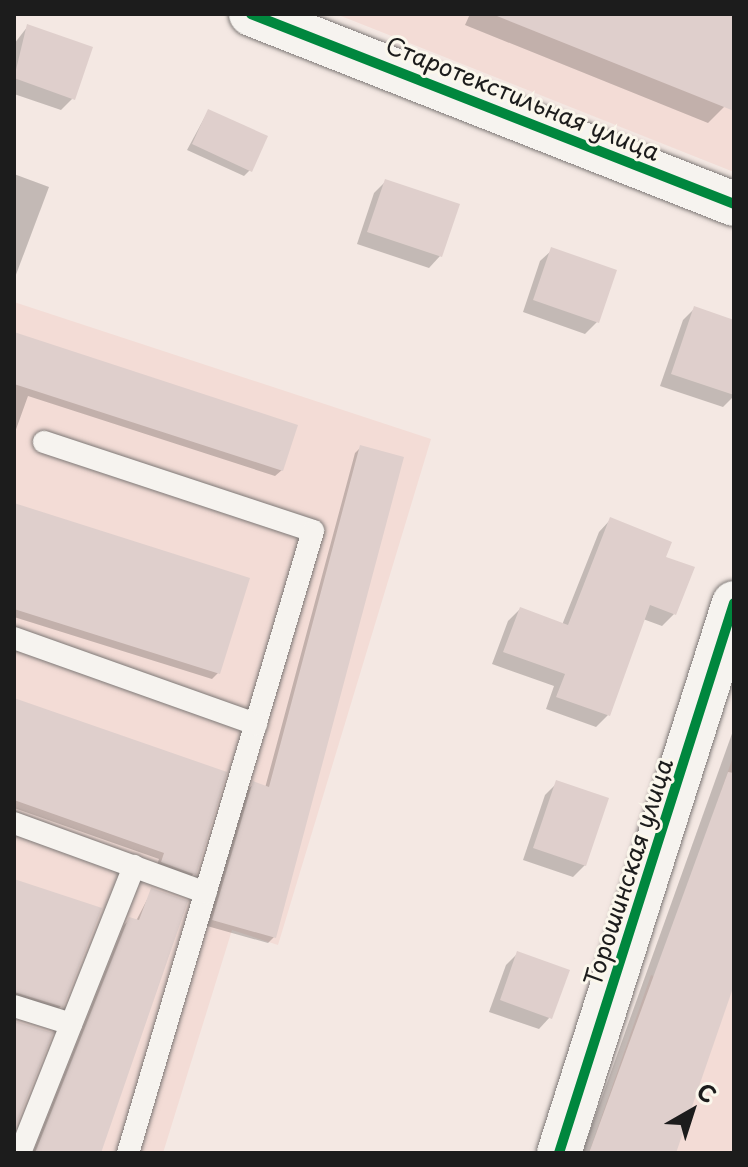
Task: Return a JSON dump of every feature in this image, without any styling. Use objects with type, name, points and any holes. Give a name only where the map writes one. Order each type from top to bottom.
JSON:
[{"type":"street","name":"Старотекстильная улица","points":[[251,14],[734,204]]},
{"type":"street","name":"Торошинская улица","points":[[559,1153],[734,603]]},
{"type":"lane","points":[[44,442],[313,531],[128,1153]]},
{"type":"lane","points":[[14,638],[256,724]]},
{"type":"lane","points":[[14,823],[206,893]]},
{"type":"lane","points":[[20,1153],[134,866]]},
{"type":"lane","points":[[14,1006],[71,1024]]},
{"type":"shaded area","points":[[336,14],[734,14],[734,172]]},
{"type":"shaded area","points":[[14,302],[431,439],[278,945],[232,930],[163,1153],[14,1153]]},
{"type":"shaded area","points":[[734,754],[734,1153],[589,1153],[651,975],[656,977]]},
{"type":"building","points":[[497,14],[734,14],[734,111],[497,16]]},
{"type":"building","points":[[27,24],[93,47],[75,100],[14,78]]},
{"type":"building","points":[[208,109],[268,136],[252,172],[192,144]]},
{"type":"building","points":[[385,179],[460,204],[442,257],[367,232]]},
{"type":"building","points":[[551,247],[617,270],[599,323],[533,300]]},
{"type":"building","points":[[694,306],[734,320],[734,395],[671,374]]},
{"type":"building","points":[[14,332],[298,425],[283,471],[14,384]]},
{"type":"building","points":[[360,445],[404,457],[276,938],[212,920],[253,781],[269,787]]},
{"type":"building","points":[[14,503],[250,578],[220,674],[14,609]]},
{"type":"building","points":[[610,517],[672,542],[666,557],[695,567],[676,615],[650,605],[610,716],[556,697],[565,674],[503,652],[520,607],[568,625]]},
{"type":"building","points":[[14,698],[227,772],[196,875],[161,862],[164,853],[14,800]]},
{"type":"building","points":[[728,772],[734,773],[734,985],[676,1153],[589,1153]]},
{"type":"building","points":[[556,780],[609,798],[586,866],[533,848]]},
{"type":"building","points":[[14,879],[102,908],[63,1007],[14,992]]},
{"type":"building","points":[[151,888],[188,901],[101,1153],[35,1153],[129,917],[139,920]]},
{"type":"building","points":[[517,951],[570,970],[552,1019],[500,1000]]},
{"type":"building","points":[[14,1021],[53,1033],[14,1130]]},
{"type":"cycle path","points":[[251,14],[734,204]]},
{"type":"cycle path","points":[[559,1153],[734,603]]}]
